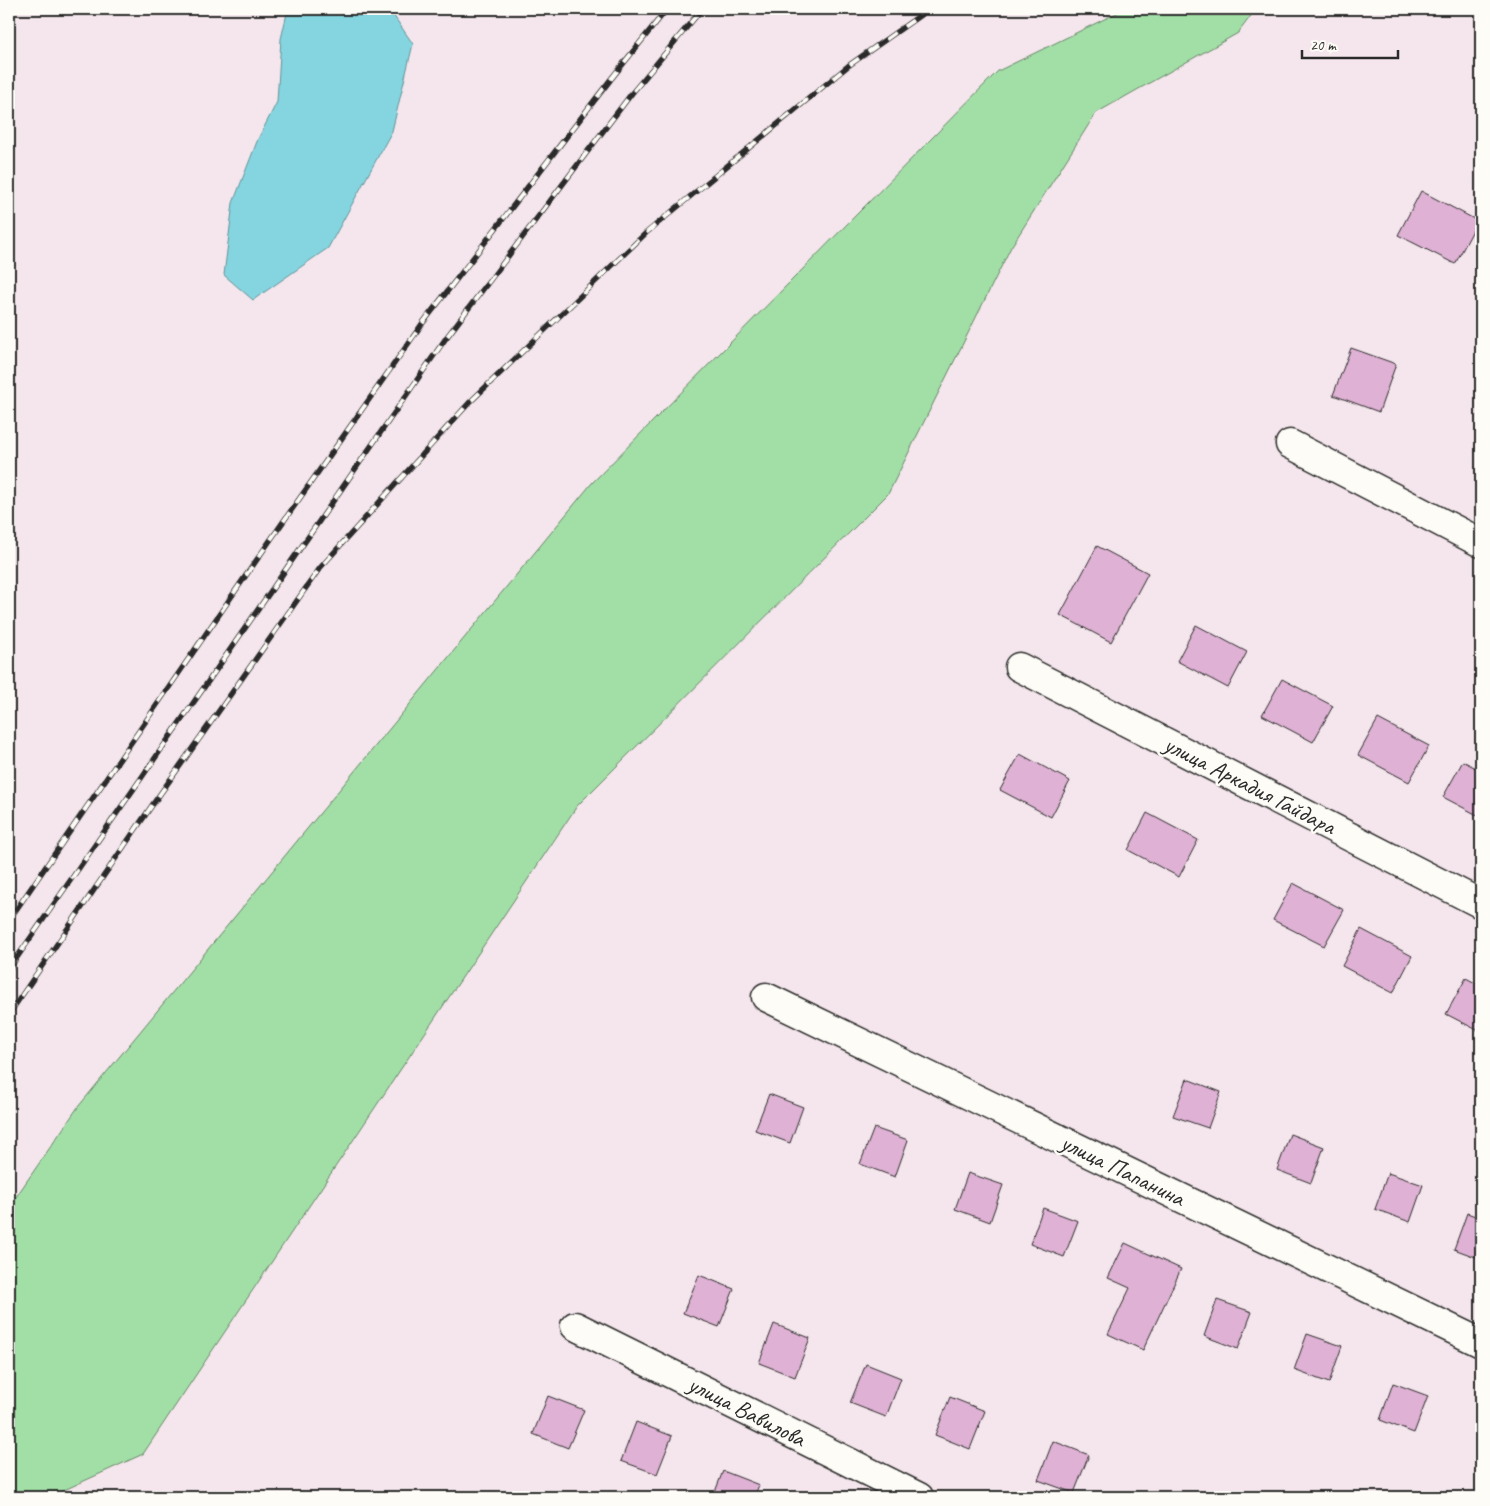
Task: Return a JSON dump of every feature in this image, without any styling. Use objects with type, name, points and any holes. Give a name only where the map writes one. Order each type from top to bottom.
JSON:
[{"type":"street","points":[[1290,444],[1481,543]]},
{"type":"street","name":"улица Аркадия Гайдара","points":[[1019,667],[1481,904]]},
{"type":"street","name":"улица Папанина","points":[[766,997],[1481,1343]]},
{"type":"street","name":"улица Вавилова","points":[[575,1326],[919,1497]]},
{"type":"green space","points":[[1125,9],[1256,9],[1238,33],[1096,113],[1011,247],[888,494],[577,806],[143,1454],[49,1497],[9,1497],[9,1207],[78,1107],[592,483],[998,71]]},
{"type":"water","points":[[288,9],[389,9],[413,44],[392,131],[328,248],[253,300],[224,275],[233,203],[258,139],[277,102],[281,39]]},
{"type":"building","points":[[1421,191],[1478,221],[1455,264],[1398,235]]},
{"type":"building","points":[[1351,348],[1396,364],[1379,412],[1333,395]]},
{"type":"building","points":[[1097,546],[1148,573],[1111,642],[1060,615]]},
{"type":"building","points":[[1196,625],[1247,652],[1228,688],[1177,661]]},
{"type":"building","points":[[1282,679],[1333,706],[1313,742],[1262,715]]},
{"type":"building","points":[[1378,719],[1429,746],[1409,782],[1358,755]]},
{"type":"building","points":[[1020,754],[1070,781],[1051,817],[1000,790]]},
{"type":"building","points":[[1463,761],[1481,771],[1481,817],[1443,797]]},
{"type":"building","points":[[1147,813],[1198,840],[1179,877],[1128,850]]},
{"type":"building","points":[[1293,883],[1344,910],[1324,946],[1273,920]]},
{"type":"building","points":[[1361,929],[1412,956],[1393,993],[1342,966]]},
{"type":"building","points":[[1466,978],[1481,986],[1481,1032],[1446,1014]]},
{"type":"building","points":[[1187,1079],[1221,1092],[1208,1128],[1173,1116]]},
{"type":"building","points":[[769,1094],[803,1107],[790,1143],[755,1130]]},
{"type":"building","points":[[874,1128],[908,1140],[895,1177],[860,1164]]},
{"type":"building","points":[[1290,1134],[1324,1147],[1311,1183],[1277,1170]]},
{"type":"building","points":[[968,1173],[1003,1185],[990,1222],[955,1209]]},
{"type":"building","points":[[1388,1173],[1423,1185],[1410,1222],[1375,1209]]},
{"type":"building","points":[[1043,1208],[1078,1221],[1064,1257],[1030,1244]]},
{"type":"building","points":[[1467,1213],[1481,1218],[1481,1259],[1454,1249]]},
{"type":"building","points":[[1125,1243],[1181,1269],[1143,1350],[1108,1334],[1130,1288],[1108,1278]]},
{"type":"building","points":[[699,1275],[734,1289],[719,1327],[683,1313]]},
{"type":"building","points":[[1217,1300],[1252,1312],[1238,1349],[1204,1336]]},
{"type":"building","points":[[774,1324],[810,1338],[795,1377],[759,1363]]},
{"type":"building","points":[[1307,1334],[1342,1346],[1329,1383],[1294,1370]]},
{"type":"building","points":[[866,1364],[901,1378],[886,1417],[850,1403]]},
{"type":"building","points":[[1393,1383],[1428,1396],[1414,1433],[1380,1420]]},
{"type":"building","points":[[548,1396],[584,1410],[568,1448],[533,1434]]},
{"type":"building","points":[[950,1397],[985,1411],[970,1449],[935,1435]]},
{"type":"building","points":[[636,1422],[672,1436],[657,1474],[621,1461]]},
{"type":"building","points":[[1053,1441],[1089,1455],[1074,1493],[1038,1480]]},
{"type":"building","points":[[723,1471],[759,1485],[754,1497],[713,1497]]},
{"type":"railway","points":[[9,920],[269,542],[422,324],[667,9]]},
{"type":"railway","points":[[9,969],[446,338],[632,93],[702,9]]},
{"type":"railway","points":[[9,1014],[153,804],[320,568],[469,403],[646,233],[848,66],[929,9]]}]
